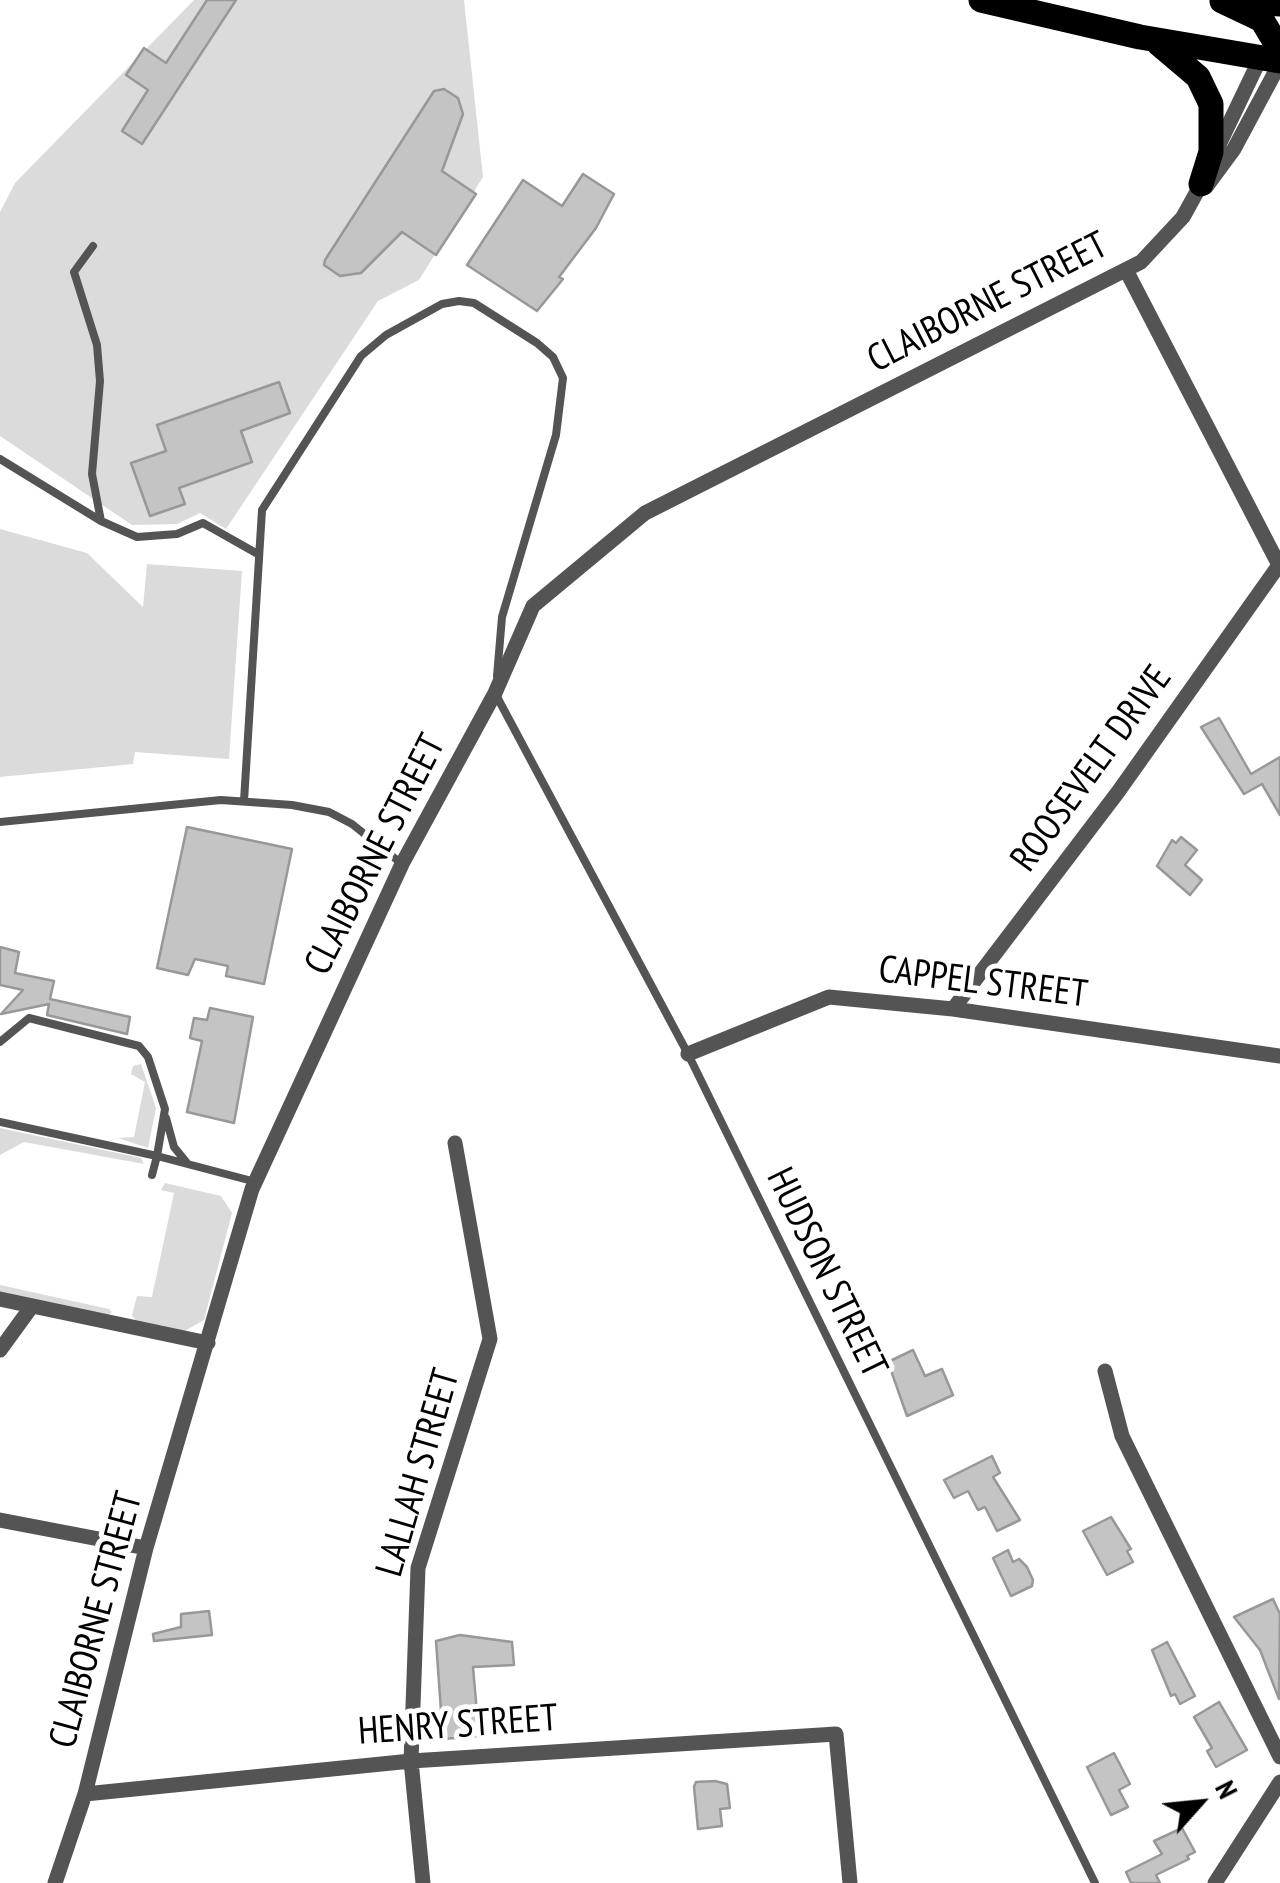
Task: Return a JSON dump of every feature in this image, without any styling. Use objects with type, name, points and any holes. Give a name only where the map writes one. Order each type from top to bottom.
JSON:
[{"type":"main road","points":[[981,0],[1140,37],[1276,53]]},
{"type":"main road","points":[[1218,1],[1254,13],[1276,53]]},
{"type":"main road","points":[[1218,1],[1280,4]]},
{"type":"main road","points":[[1140,37],[1174,54],[1206,89],[1213,136],[1197,192]]},
{"type":"street","name":"CLAIBORNE STREET","points":[[55,1883],[85,1794],[146,1548],[256,1182],[402,864],[495,693],[533,606],[645,512],[1126,270],[1156,249],[1197,192],[1276,53]]},
{"type":"street","points":[[1126,270],[1279,566]]},
{"type":"street","name":"ROOSEVELT DRIVE","points":[[954,1009],[1118,792],[1279,566]]},
{"type":"street","name":"CAPPEL STREET","points":[[688,1054],[829,997],[954,1009],[1280,1056]]},
{"type":"street","name":"LALLAH STREET","points":[[424,1883],[411,1760],[418,1568],[476,1396],[490,1338],[455,1143]]},
{"type":"street","points":[[0,1299],[208,1343]]},
{"type":"street","points":[[0,1350],[32,1306]]},
{"type":"street","points":[[1105,1371],[1122,1436],[1280,1757]]},
{"type":"street","points":[[0,1520],[146,1548]]},
{"type":"street","name":"HENRY STREET","points":[[85,1794],[411,1760],[836,1734],[850,1883]]},
{"type":"street","points":[[1216,1883],[1280,1782]]},
{"type":"lane","points":[[93,246],[74,272],[97,345],[100,381],[92,474],[101,521]]},
{"type":"lane","points":[[244,801],[256,552],[262,510],[272,488],[361,356],[386,335],[442,304],[474,303],[537,343],[552,357],[563,378],[556,435],[502,617],[495,693]]},
{"type":"lane","points":[[0,459],[101,521],[137,537],[176,534],[204,524],[256,552]]},
{"type":"lane","name":"HUDSON STREET","points":[[495,693],[688,1054],[1095,1883]]},
{"type":"lane","points":[[0,822],[244,801],[329,812],[402,864]]},
{"type":"lane","points":[[0,1042],[29,1018],[128,1041],[148,1057],[174,1147],[190,1165]]},
{"type":"lane","points":[[152,1175],[165,1109]]},
{"type":"lane","points":[[0,1122],[256,1182]]},
{"type":"shaded area","points":[[194,0],[464,0],[483,177],[419,280],[378,301],[226,529],[200,513],[177,524],[132,525],[0,436],[0,212],[15,183]]},
{"type":"shaded area","points":[[0,529],[87,553],[143,607],[147,564],[242,571],[229,759],[135,752],[133,764],[0,777]]},
{"type":"shaded area","points":[[141,1064],[156,1108],[148,1148],[118,1138],[134,1137],[145,1082],[131,1074],[133,1066]]},
{"type":"shaded area","points":[[0,1128],[141,1158],[144,1164],[24,1142],[0,1155]]},
{"type":"shaded area","points":[[165,1183],[221,1196],[232,1213],[204,1320],[183,1332],[136,1321],[132,1315],[137,1296],[152,1297],[174,1193],[161,1190]]},
{"type":"shaded area","points":[[0,1285],[112,1312],[109,1315],[0,1292]]},
{"type":"building","points":[[207,0],[236,0],[142,144],[122,131],[148,90],[126,75],[144,48],[166,63]]},
{"type":"building","points":[[444,89],[458,98],[463,114],[442,171],[476,194],[436,255],[402,232],[361,273],[340,276],[324,265],[325,260],[434,91]]},
{"type":"building","points":[[583,174],[614,194],[596,228],[559,277],[563,279],[537,311],[467,265],[523,180],[562,206]]},
{"type":"building","points":[[279,382],[290,413],[241,431],[252,462],[179,488],[185,504],[150,516],[131,463],[166,451],[157,425]]},
{"type":"building","points":[[1219,718],[1251,774],[1280,757],[1280,815],[1262,784],[1244,794],[1201,727]]},
{"type":"building","points":[[187,827],[292,849],[264,984],[226,976],[228,966],[195,959],[188,975],[157,968]]},
{"type":"building","points":[[1181,837],[1197,850],[1185,865],[1202,880],[1190,895],[1157,866],[1172,840],[1176,843]]},
{"type":"building","points":[[0,947],[19,952],[15,973],[54,981],[50,999],[130,1017],[127,1034],[47,1015],[49,1004],[1,1014],[23,990],[0,985]]},
{"type":"building","points":[[210,1008],[253,1017],[234,1123],[187,1112],[202,1041],[190,1038],[194,1018],[207,1020]]},
{"type":"building","points":[[913,1350],[925,1376],[942,1369],[953,1395],[907,1416],[888,1362]]},
{"type":"building","points":[[992,1456],[1000,1473],[993,1477],[1020,1520],[997,1531],[985,1507],[978,1510],[968,1491],[954,1498],[944,1480]]},
{"type":"building","points":[[1111,1517],[1131,1549],[1127,1551],[1133,1562],[1107,1575],[1083,1531]]},
{"type":"building","points":[[1008,1550],[1013,1562],[1019,1559],[1033,1580],[1032,1586],[1011,1596],[993,1558]]},
{"type":"building","points":[[1273,1599],[1280,1614],[1279,1699],[1260,1650],[1234,1617]]},
{"type":"building","points":[[209,1611],[212,1635],[154,1641],[153,1634],[181,1627],[181,1614]]},
{"type":"building","points":[[460,1635],[512,1642],[514,1665],[473,1667],[479,1736],[443,1739],[436,1641]]},
{"type":"building","points":[[1167,1642],[1195,1696],[1180,1704],[1175,1694],[1171,1696],[1152,1650]]},
{"type":"building","points":[[1219,1702],[1247,1750],[1216,1767],[1207,1751],[1212,1748],[1194,1717]]},
{"type":"building","points":[[1114,1753],[1130,1784],[1119,1790],[1128,1807],[1111,1815],[1087,1767]]},
{"type":"building","points":[[696,1782],[727,1784],[730,1808],[720,1809],[722,1826],[698,1829],[694,1787]]},
{"type":"building","points":[[1182,1828],[1195,1852],[1187,1856],[1189,1859],[1156,1875],[1160,1883],[1131,1883],[1126,1872],[1162,1854],[1154,1841]]}]
